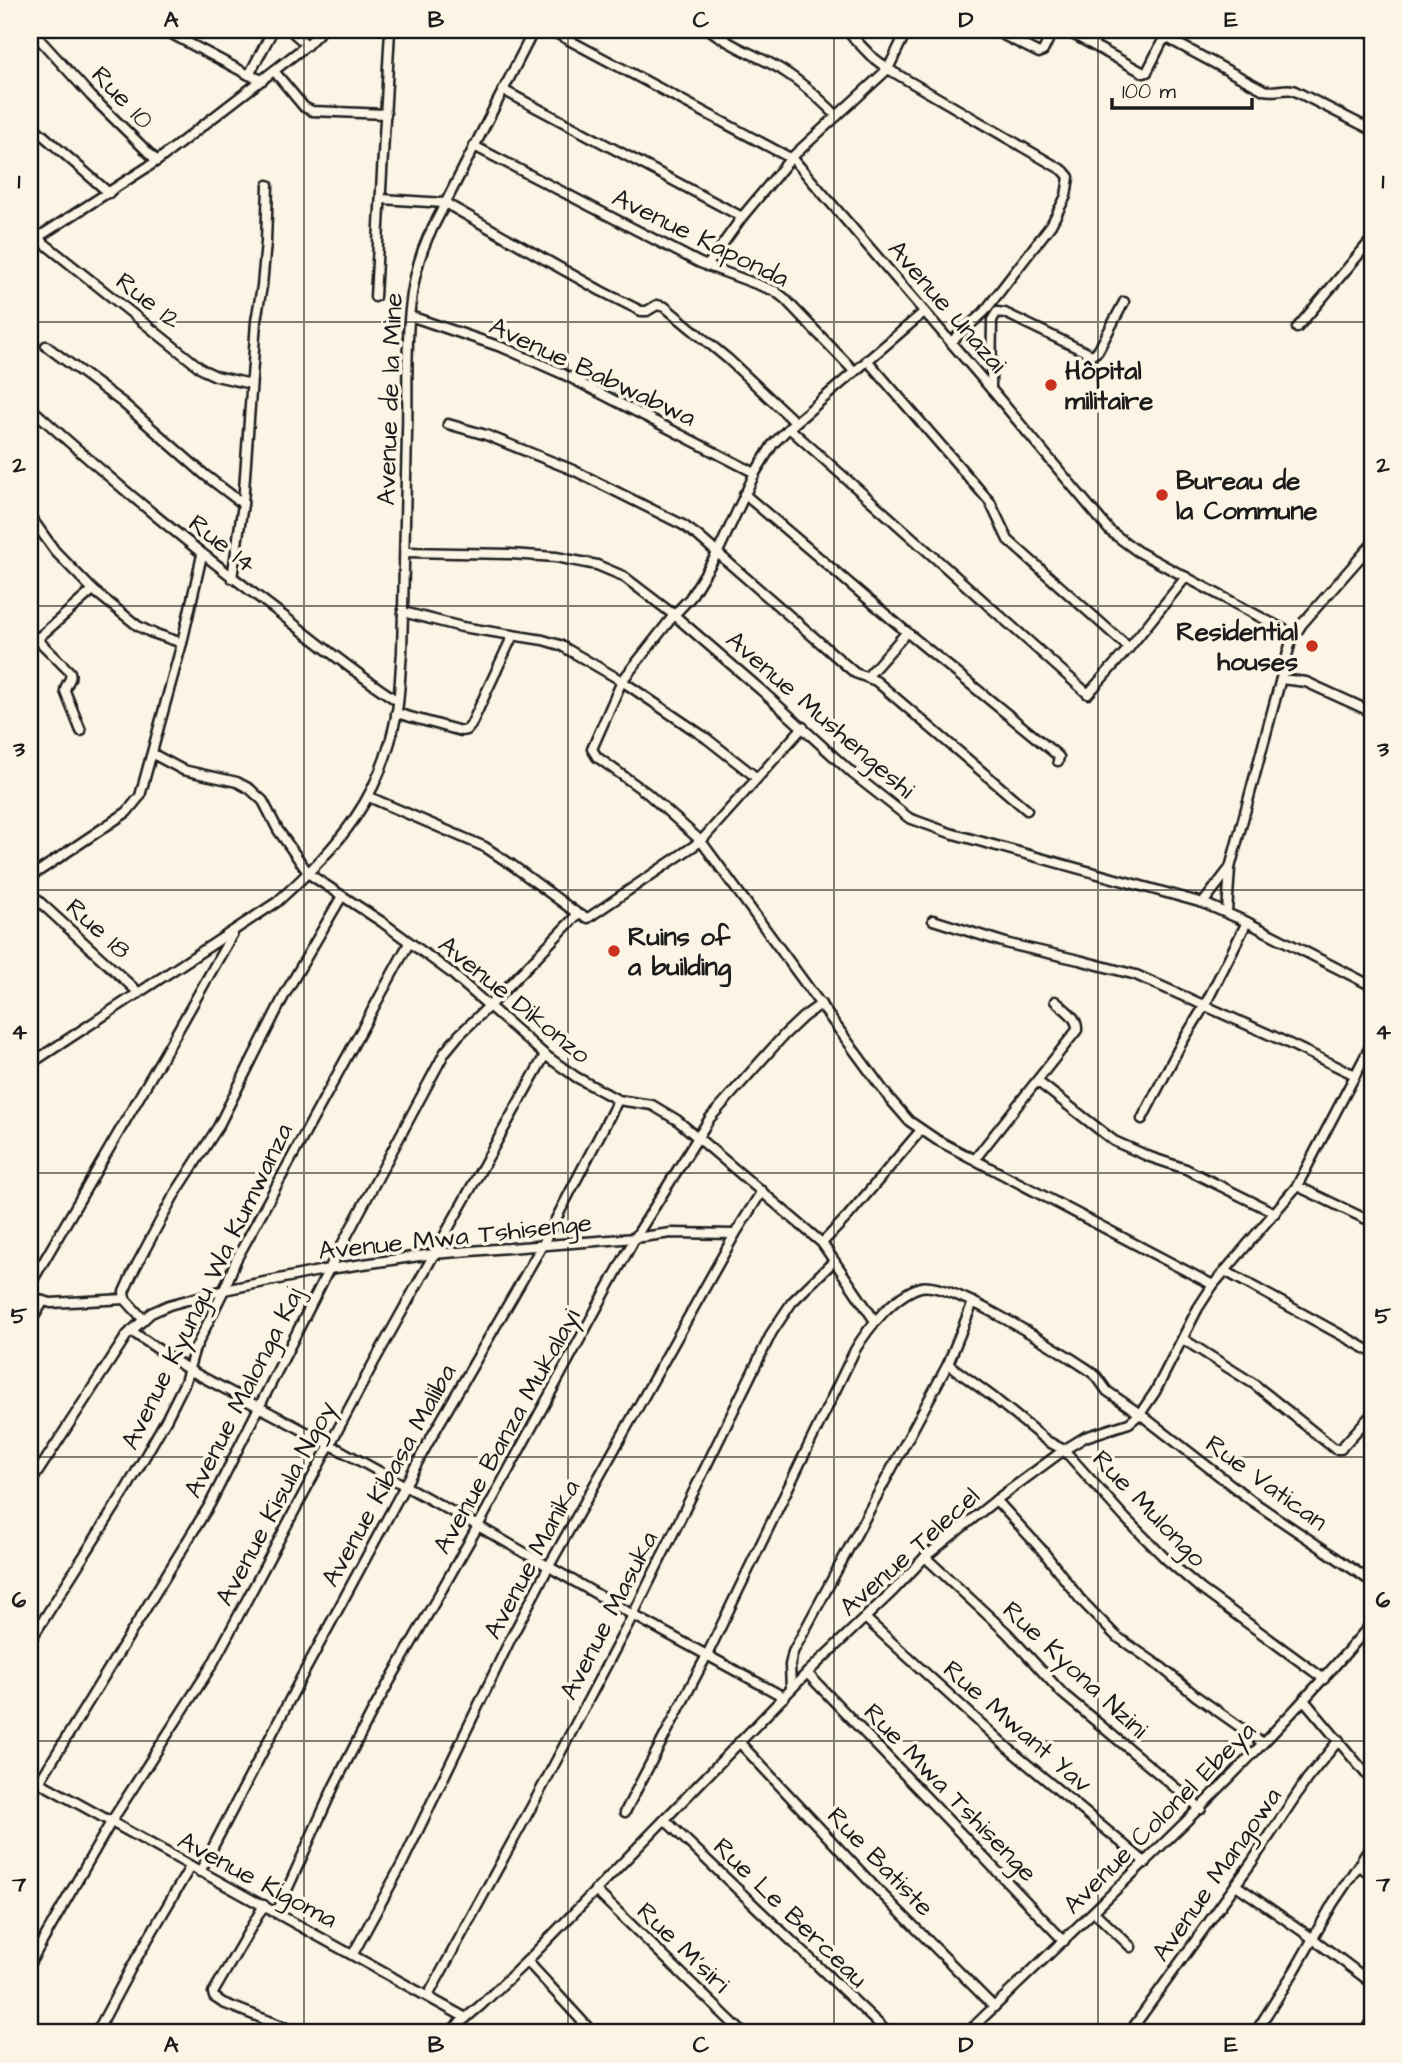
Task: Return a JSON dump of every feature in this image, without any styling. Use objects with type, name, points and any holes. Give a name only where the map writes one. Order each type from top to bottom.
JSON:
[{"type":"street","name":"Rue 10","points":[[31,30],[91,96],[157,161]]},
{"type":"street","points":[[164,30],[248,75],[263,80]]},
{"type":"street","points":[[248,75],[273,30]]},
{"type":"street","points":[[290,30],[307,45]]},
{"type":"street","points":[[30,246],[157,161],[263,80],[322,30]]},
{"type":"street","points":[[375,297],[390,30]]},
{"type":"street","name":"Avenue de la Mine","points":[[30,1064],[266,911],[309,874],[345,833],[369,797],[380,772],[398,701],[412,287],[419,260],[446,203],[534,30]]},
{"type":"street","name":"Avenue Unazai","points":[[550,30],[792,158],[1110,531],[1128,545],[1294,635]]},
{"type":"street","points":[[710,30],[804,84],[837,116]]},
{"type":"street","points":[[846,30],[888,69],[1064,171],[1069,177],[1066,196],[1051,225],[984,312],[951,342]]},
{"type":"street","points":[[707,266],[742,217],[792,158],[888,69],[907,30]]},
{"type":"street","points":[[993,30],[1039,53],[1043,51],[1053,30]]},
{"type":"street","points":[[1065,30],[1144,73],[1162,42],[1169,39],[1264,90],[1293,90],[1372,130]]},
{"type":"street","points":[[1365,30],[1372,34]]},
{"type":"street","points":[[274,71],[304,107],[312,111],[386,114]]},
{"type":"street","points":[[503,89],[742,217]]},
{"type":"street","points":[[30,124],[109,193]]},
{"type":"street","name":"Avenue Kaponda","points":[[474,146],[707,266],[780,294],[854,372]]},
{"type":"street","points":[[232,578],[243,504],[268,185]]},
{"type":"street","points":[[382,199],[446,203],[641,311],[647,312],[657,305],[665,307],[728,359],[792,425],[1088,694],[1186,577]]},
{"type":"street","name":"Rue 12","points":[[30,232],[203,370],[216,376],[251,384]]},
{"type":"street","points":[[1297,328],[1372,239]]},
{"type":"street","points":[[991,389],[992,320],[995,313],[1001,311],[1092,355],[1098,351],[1124,302]]},
{"type":"street","points":[[924,312],[792,425],[774,444],[755,473],[718,552],[690,598],[622,681],[593,744],[593,753],[647,793],[701,841],[889,1098],[921,1130],[1213,1285]]},
{"type":"street","name":"Avenue Babwabwa","points":[[410,316],[504,348],[563,374],[755,473]]},
{"type":"street","points":[[46,346],[131,409],[205,475],[243,504]]},
{"type":"street","points":[[867,360],[990,502],[1008,540],[1129,648]]},
{"type":"street","name":"Rue 14","points":[[30,407],[80,453],[202,555],[368,682],[398,701]]},
{"type":"street","points":[[448,424],[486,435],[573,470],[683,525],[718,552],[855,673],[876,681],[1027,810]]},
{"type":"street","points":[[744,494],[1056,754],[1058,761]]},
{"type":"street","points":[[30,516],[55,551],[93,590],[138,626],[182,643]]},
{"type":"street","points":[[1227,912],[1230,868],[1294,635],[1372,544]]},
{"type":"street","name":"Avenue Mushengeshi","points":[[405,552],[520,554],[574,559],[623,576],[674,615],[853,774],[909,818],[950,834],[1203,903],[1227,912],[1372,986]]},
{"type":"street","points":[[30,877],[127,812],[137,802],[153,754],[202,555]]},
{"type":"street","points":[[37,639],[93,590]]},
{"type":"street","points":[[403,612],[462,627],[543,640],[574,651],[706,737],[757,778]]},
{"type":"street","points":[[30,632],[70,672],[65,691],[81,731]]},
{"type":"street","points":[[867,677],[907,632]]},
{"type":"street","points":[[396,713],[461,731],[467,730],[513,635]]},
{"type":"street","points":[[1282,679],[1306,682],[1372,712]]},
{"type":"street","points":[[369,797],[485,847],[585,918],[591,917],[701,841],[803,727]]},
{"type":"street","points":[[153,754],[183,770],[237,782],[250,789],[262,801],[278,830],[309,874]]},
{"type":"street","points":[[1203,903],[1230,868]]},
{"type":"street","name":"Avenue Dikonzo","points":[[309,874],[450,972],[545,1055],[576,1077],[618,1100],[658,1107],[697,1135],[822,1243],[875,1321]]},
{"type":"street","name":"Rue 18","points":[[30,893],[139,993]]},
{"type":"street","points":[[143,1319],[125,1299],[124,1292],[132,1272],[173,1197],[218,1128],[285,994],[342,896]]},
{"type":"street","name":"Avenue Malonga Kaj","points":[[30,1797],[210,1504],[329,1269],[445,1052],[578,914]]},
{"type":"street","points":[[933,920],[1009,944],[1136,975],[1354,1075]]},
{"type":"street","points":[[1142,1119],[1247,922]]},
{"type":"street","points":[[30,1285],[233,932]]},
{"type":"street","name":"Avenue Kyungu Wa Kumwanza","points":[[30,1641],[146,1456],[185,1382],[191,1357],[225,1290],[231,1271],[409,943]]},
{"type":"street","points":[[975,1159],[1077,1030],[1074,1018],[1055,1001]]},
{"type":"street","name":"Avenue Banza Mukalayi","points":[[277,1912],[334,1786],[371,1714],[478,1526],[635,1238],[709,1118],[803,1017],[821,1004]]},
{"type":"street","points":[[1140,1414],[1155,1392],[1198,1308],[1213,1285],[1297,1186],[1372,1043]]},
{"type":"street","name":"Avenue Kisula Ngoy","points":[[30,1963],[111,1822],[212,1665],[433,1254],[545,1055]]},
{"type":"street","points":[[1037,1081],[1122,1145],[1186,1169],[1275,1213]]},
{"type":"street","name":"Avenue Kibasa Maliba","points":[[200,1872],[301,1678],[405,1486],[543,1244],[618,1100]]},
{"type":"street","points":[[822,1243],[921,1130]]},
{"type":"street","points":[[1297,1186],[1372,1222]]},
{"type":"street","name":"Avenue Manika","points":[[353,1954],[402,1864],[510,1640],[549,1566],[735,1234],[762,1191]]},
{"type":"street","name":"Avenue Mwa Tshisenge","points":[[30,1484],[131,1331],[160,1308],[225,1290],[329,1269],[433,1254],[683,1232],[735,1234]]},
{"type":"street","name":"Avenue Masuka","points":[[428,1996],[633,1615],[777,1322],[792,1302],[834,1261]]},
{"type":"street","points":[[1226,1272],[1372,1352]]},
{"type":"street","name":"Rue Vatican","points":[[875,1321],[891,1306],[921,1287],[935,1287],[973,1302],[1024,1329],[1089,1370],[1107,1391],[1252,1501],[1372,1582]]},
{"type":"street","points":[[30,1292],[43,1302],[54,1303],[125,1299]]},
{"type":"street","points":[[30,1323],[43,1302]]},
{"type":"street","points":[[791,1689],[790,1665],[793,1652],[948,1364],[973,1302]]},
{"type":"street","points":[[625,1812],[707,1655],[855,1350],[875,1321]]},
{"type":"street","points":[[131,1331],[189,1370],[331,1445],[784,1697]]},
{"type":"street","points":[[1184,1339],[1254,1384],[1335,1449],[1341,1449],[1372,1414]]},
{"type":"street","name":"Rue Mulongo","points":[[948,1364],[1047,1441],[1064,1450],[1125,1518],[1200,1589],[1324,1679]]},
{"type":"street","name":"Avenue Telecel","points":[[454,2032],[527,1961],[791,1689],[925,1557],[1064,1450],[1085,1437],[1129,1423],[1140,1414]]},
{"type":"street","points":[[996,1500],[1042,1549],[1080,1599],[1116,1636],[1263,1743]]},
{"type":"street","name":"Rue Kyona Nzini","points":[[925,1557],[1007,1633],[1063,1694],[1200,1809]]},
{"type":"street","name":"Rue Mwant Yav","points":[[865,1618],[1009,1749],[1146,1863]]},
{"type":"street","name":"Avenue Colonel Ebeya","points":[[967,2033],[1200,1809],[1324,1679],[1372,1623]]},
{"type":"street","name":"Rue Mwa Tshisenge","points":[[807,1673],[1064,1941]]},
{"type":"street","points":[[1304,1700],[1372,1781]]},
{"type":"street","name":"Avenue Mangowa","points":[[1129,2033],[1236,1885],[1307,1779],[1339,1740]]},
{"type":"street","name":"Rue Batiste","points":[[739,1742],[872,1884],[994,2007]]},
{"type":"street","name":"Avenue Kigoma","points":[[30,1777],[466,2018]]},
{"type":"street","name":"Rue Le Berceau","points":[[665,1820],[888,2033]]},
{"type":"street","points":[[1255,2033],[1372,1845]]},
{"type":"street","points":[[1359,1866],[1372,1875]]},
{"type":"street","points":[[113,2033],[99,2030],[131,1968],[190,1867]]},
{"type":"street","points":[[1236,1885],[1372,1983]]},
{"type":"street","name":"Rue M'siri","points":[[595,1890],[743,2033]]},
{"type":"street","points":[[264,1905],[213,1990],[214,1997],[300,2033]]},
{"type":"street","points":[[1094,1912],[1131,1947]]},
{"type":"street","points":[[527,1961],[593,2033]]},
{"type":"street","points":[[1365,2033],[1372,2021]]},
{"type":"place","name":"Hôpital militaire","points":[[1051,385]]},
{"type":"place","name":"Bureau de la Commune","points":[[1162,495]]},
{"type":"place","name":"Residential houses","points":[[1312,646]]},
{"type":"place","name":"Ruins of a building","points":[[614,951]]}]
